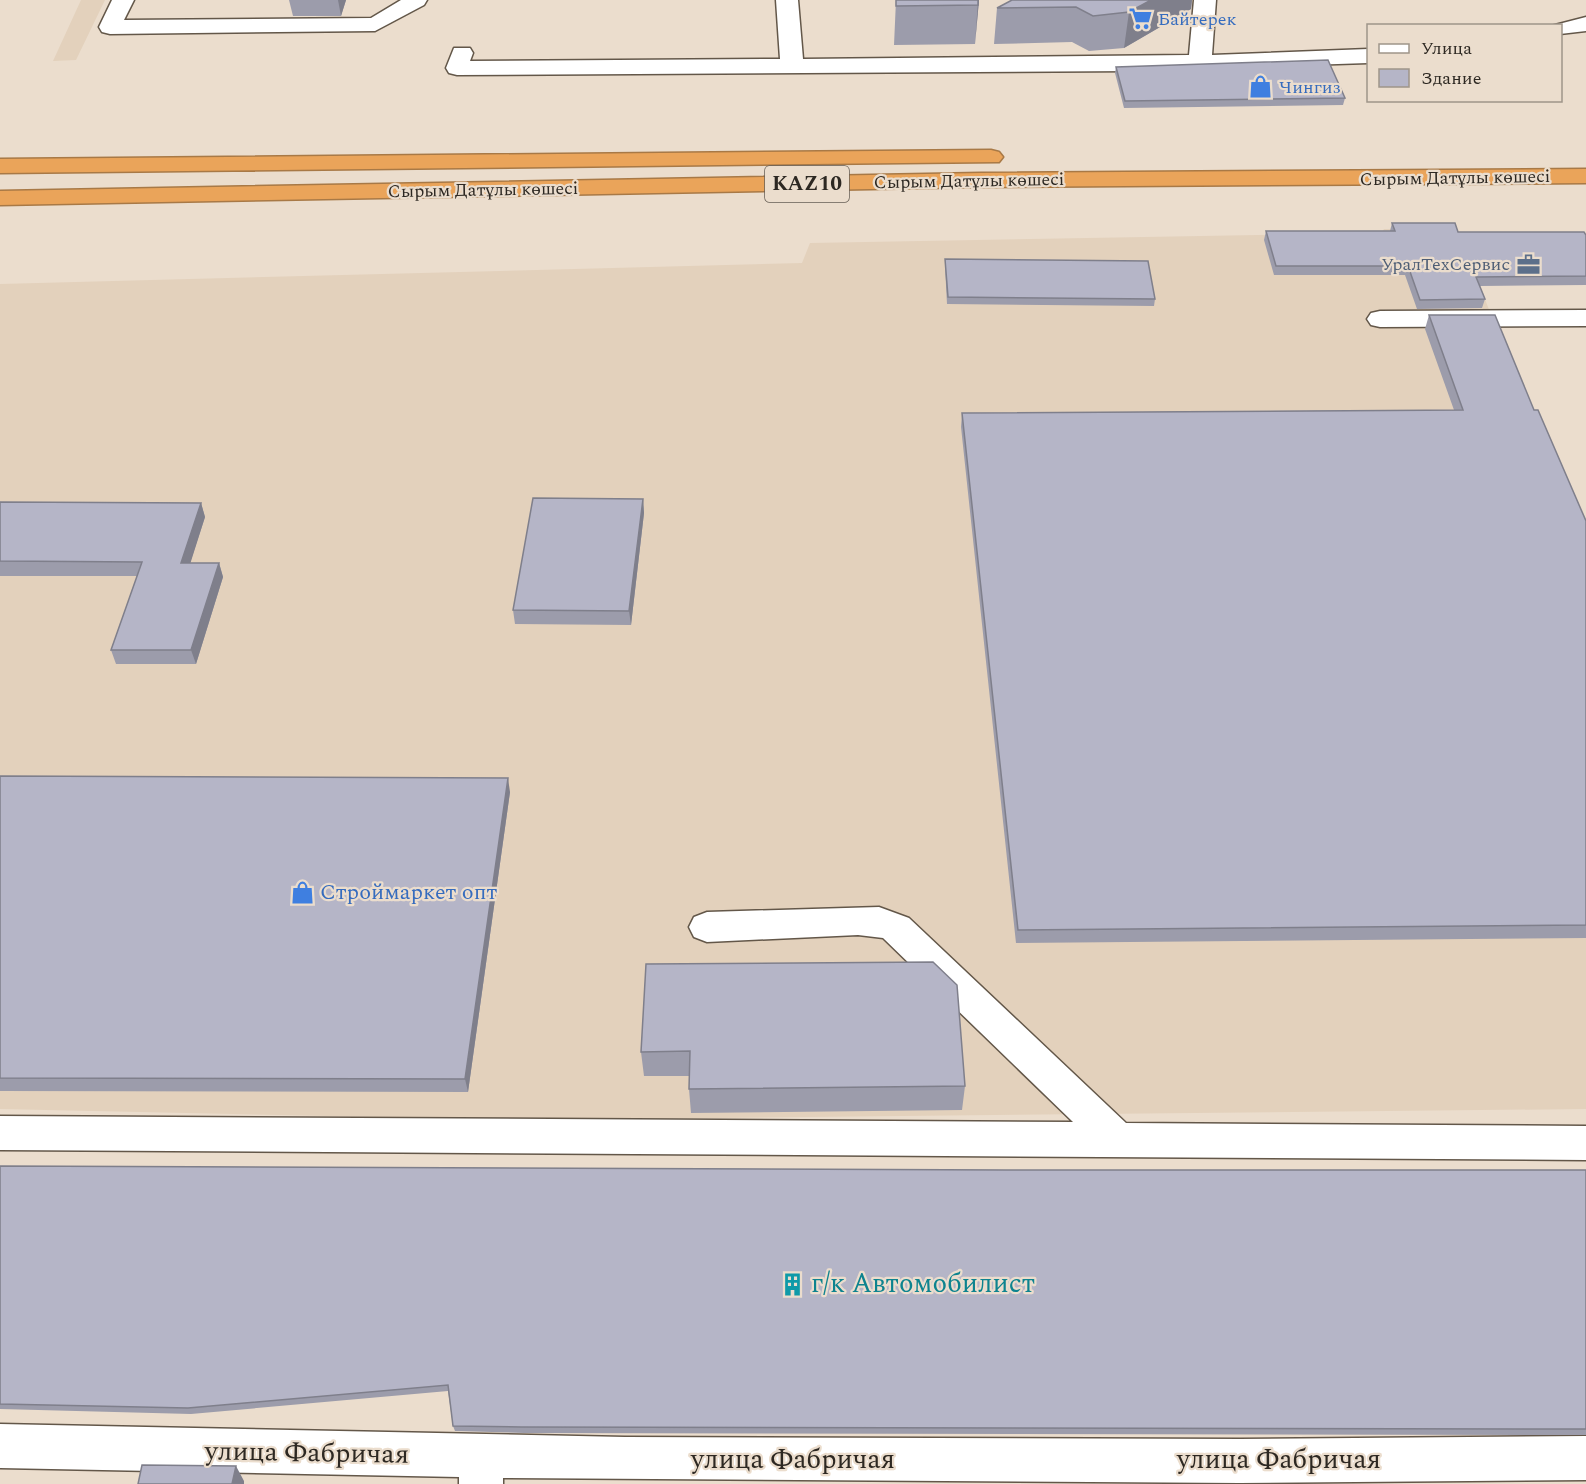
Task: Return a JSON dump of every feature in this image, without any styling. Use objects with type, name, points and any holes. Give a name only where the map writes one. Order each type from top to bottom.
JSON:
[{"type":"highway","name":"Сырым Датұлы көшесі","points":[[0,166],[1014,157],[1586,157]]},
{"type":"highway","name":"Сырым Датұлы көшесі","points":[[0,198],[981,180],[1586,176]]},
{"type":"street","points":[[123,0],[110,27],[375,24],[416,0]]},
{"type":"street","points":[[268,27],[278,0]]},
{"type":"street","points":[[787,0],[792,68]]},
{"type":"street","points":[[1200,61],[1202,2]]},
{"type":"street","points":[[1562,28],[1586,24]]},
{"type":"street","points":[[462,53],[458,68],[792,68],[1367,56]]},
{"type":"street","points":[[1380,319],[1586,318]]},
{"type":"street","points":[[707,927],[879,921],[896,928],[1117,1140]]},
{"type":"street","points":[[0,1133],[1586,1143]]},
{"type":"street","name":"улица Фабричая","points":[[0,1446],[481,1470],[1586,1458]]},
{"type":"shaded area","points":[[81,0],[105,0],[76,60],[53,61]]},
{"type":"shaded area","name":"УралТехСервис","points":[[1384,229],[1457,229],[1527,405],[1586,533],[1586,1109],[518,1120],[0,1109],[0,284],[802,263],[810,243],[1368,233],[1382,232]]},
{"type":"building","points":[[896,0],[978,0],[978,5],[896,6]]},
{"type":"building","points":[[1012,0],[1151,0],[1129,12],[1093,16],[1076,7],[997,8]]},
{"type":"building","name":"Чингиз","points":[[1328,60],[1345,98],[1125,101],[1116,67]]},
{"type":"building","points":[[1392,223],[1455,223],[1458,232],[1584,232],[1586,235],[1586,276],[1476,277],[1485,299],[1420,300],[1408,266],[1276,266],[1266,231],[1395,231]]},
{"type":"building","points":[[945,259],[1148,261],[1155,299],[948,297]]},
{"type":"building","points":[[1429,315],[1495,315],[1534,410],[1538,410],[1586,521],[1586,925],[1018,930],[962,413],[1463,410]]},
{"type":"building","points":[[533,498],[643,499],[629,611],[513,610]]},
{"type":"building","points":[[0,502],[201,503],[181,563],[219,563],[191,650],[111,650],[142,562],[0,561]]},
{"type":"building","points":[[0,776],[508,778],[465,1079],[0,1078]]},
{"type":"building","points":[[933,962],[957,985],[965,1086],[689,1089],[690,1051],[641,1052],[646,964]]},
{"type":"building","name":"г/к Автомобилист","points":[[0,1166],[1586,1170],[1586,1429],[453,1426],[448,1385],[188,1408],[0,1404]]},
{"type":"building","points":[[142,1465],[236,1466],[232,1484],[138,1484]]},
{"type":"place","name":"Байтерек","points":[[1140,19]]},
{"type":"place","name":"Чингиз","points":[[1261,87]]},
{"type":"place","name":"УралТехСервис","points":[[1528,264]]},
{"type":"place","name":"Строймаркет опт","points":[[302,892]]},
{"type":"place","name":"г/к Автомобилист","points":[[793,1284]]}]
